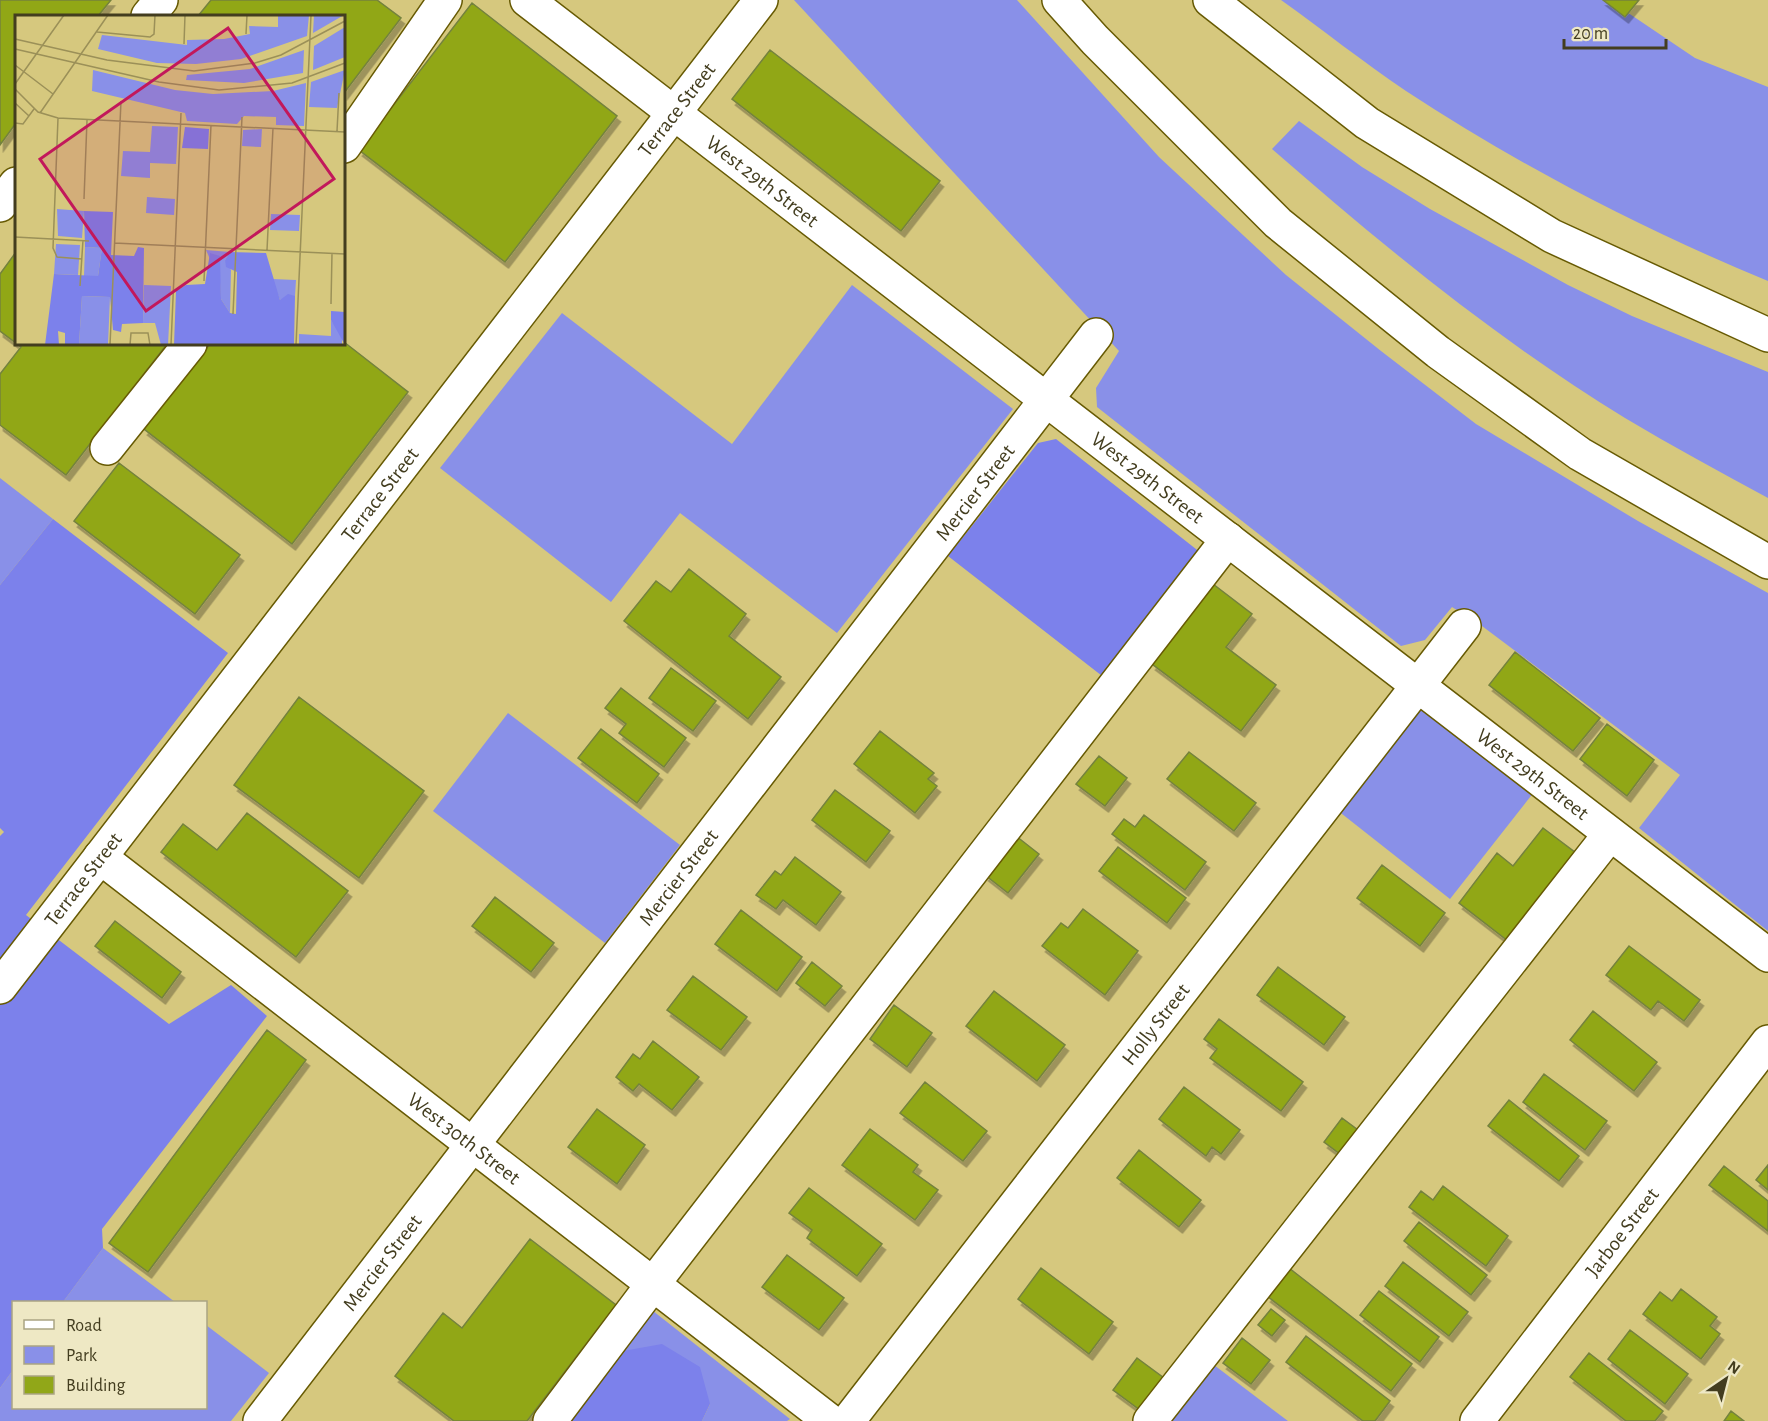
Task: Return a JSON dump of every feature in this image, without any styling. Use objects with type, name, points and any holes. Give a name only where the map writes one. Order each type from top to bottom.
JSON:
[{"type":"main road","points":[[149,15],[161,0]]},
{"type":"main road","points":[[345,145],[445,0]]},
{"type":"main road","name":"West 29th Street","points":[[527,0],[1768,955]]},
{"type":"main road","name":"Terrace Street","points":[[0,987],[760,0]]},
{"type":"main road","points":[[1059,0],[1095,40],[1278,223],[1438,352],[1580,454],[1768,562]]},
{"type":"main road","points":[[1210,0],[1367,123],[1533,224],[1563,241],[1768,335]]},
{"type":"main road","points":[[0,205],[15,185]]},
{"type":"main road","name":"Mercier Street","points":[[260,1421],[1096,335]]},
{"type":"main road","points":[[107,448],[189,345]]},
{"type":"main road","points":[[550,1421],[653,1284],[1228,539]]},
{"type":"main road","name":"Holly Street","points":[[848,1421],[1464,626]]},
{"type":"main road","points":[[1150,1421],[1610,834]]},
{"type":"main road","name":"West 30th Street","points":[[100,857],[830,1421]]},
{"type":"main road","name":"Jarboe Street","points":[[1477,1421],[1768,1042]]},
{"type":"green space","points":[[794,0],[1017,0],[1159,157],[1286,275],[1381,351],[1476,424],[1638,521],[1768,593],[1768,931],[1639,828],[1680,775],[1482,626],[1452,607],[1425,640],[1401,646],[1097,407],[1096,388],[1119,351]]},
{"type":"green space","points":[[1281,0],[1609,0],[1695,58],[1768,87],[1768,281],[1628,218],[1493,145],[1406,91]]},
{"type":"green space","points":[[1299,121],[1362,167],[1430,209],[1568,285],[1632,316],[1768,372],[1768,498],[1625,418],[1578,388],[1487,325],[1399,256],[1272,149]]},
{"type":"green space","points":[[852,285],[1013,409],[837,633],[680,513],[611,602],[440,468],[562,313],[732,444]]},
{"type":"green space","points":[[0,478],[53,519],[0,585]]},
{"type":"green space","points":[[1425,707],[1534,792],[1450,899],[1337,810],[1414,712]]},
{"type":"green space","points":[[508,713],[680,845],[605,943],[433,811]]},
{"type":"green space","points":[[103,1248],[174,1301],[64,1301]]},
{"type":"green space","points":[[648,1307],[790,1419],[787,1421],[702,1421],[710,1404],[623,1351]]},
{"type":"green space","points":[[207,1326],[269,1373],[231,1421],[0,1421],[0,1388],[12,1371],[12,1409],[207,1409]]},
{"type":"green space","points":[[1214,1365],[1288,1421],[1171,1421]]},
{"type":"shaded area","points":[[1056,439],[1201,553],[1106,679],[948,556],[1038,443]]},
{"type":"shaded area","points":[[53,519],[228,653],[26,915],[169,1024],[231,985],[267,1016],[102,1229],[103,1248],[64,1301],[12,1301],[12,1371],[0,1388],[0,836],[4,832],[0,828],[0,585]]},
{"type":"shaded area","points":[[662,1344],[700,1367],[710,1404],[702,1421],[568,1421],[623,1351]]},
{"type":"building","points":[[0,0],[111,0],[99,15],[15,15],[15,124],[0,145]]},
{"type":"building","points":[[211,0],[377,0],[401,18],[345,92],[345,15],[199,15]]},
{"type":"building","points":[[1603,0],[1639,0],[1625,17]]},
{"type":"building","points":[[472,3],[617,116],[505,262],[359,150]]},
{"type":"building","points":[[770,50],[940,181],[901,231],[732,99]]},
{"type":"building","points":[[15,253],[15,342],[0,331],[0,274]]},
{"type":"building","points":[[345,343],[408,392],[292,544],[144,429],[209,345],[345,345]]},
{"type":"building","points":[[18,345],[166,345],[66,475],[0,425],[0,374],[21,347]]},
{"type":"building","points":[[119,463],[240,555],[195,614],[74,521]]},
{"type":"building","points":[[689,569],[746,614],[729,636],[781,677],[748,719],[624,621],[656,581],[671,592]]},
{"type":"building","points":[[1213,584],[1252,614],[1226,647],[1276,685],[1241,731],[1152,664]]},
{"type":"building","points":[[1515,652],[1600,718],[1573,751],[1489,685]]},
{"type":"building","points":[[671,668],[716,701],[693,731],[649,698]]},
{"type":"building","points":[[621,688],[686,738],[664,767],[619,733],[626,724],[605,708]]},
{"type":"building","points":[[299,697],[424,791],[359,878],[234,785]]},
{"type":"building","points":[[1607,724],[1654,760],[1627,796],[1580,759]]},
{"type":"building","points":[[601,729],[659,774],[637,803],[578,758]]},
{"type":"building","points":[[880,731],[934,773],[928,779],[937,786],[915,813],[854,764]]},
{"type":"building","points":[[1189,752],[1256,803],[1234,831],[1167,779]]},
{"type":"building","points":[[1099,756],[1127,778],[1105,806],[1076,784]]},
{"type":"building","points":[[835,790],[890,831],[866,862],[812,820]]},
{"type":"building","points":[[247,813],[348,891],[296,957],[161,852],[183,824],[217,850]]},
{"type":"building","points":[[1144,815],[1206,862],[1185,890],[1112,834],[1124,819],[1135,827]]},
{"type":"building","points":[[1543,828],[1576,853],[1508,941],[1459,903],[1497,853],[1513,866]]},
{"type":"building","points":[[1016,836],[1039,854],[1008,893],[985,875]]},
{"type":"building","points":[[1118,847],[1186,898],[1167,923],[1099,871]]},
{"type":"building","points":[[795,857],[841,892],[816,925],[783,900],[776,909],[756,895],[775,871],[781,875]]},
{"type":"building","points":[[1382,865],[1445,913],[1420,946],[1357,898]]},
{"type":"building","points":[[495,897],[554,943],[531,972],[472,926]]},
{"type":"building","points":[[1083,909],[1138,951],[1105,995],[1042,946],[1061,923],[1068,928]]},
{"type":"building","points":[[741,910],[802,957],[777,991],[715,944]]},
{"type":"building","points":[[115,921],[181,972],[162,998],[95,946]]},
{"type":"building","points":[[1629,946],[1700,1000],[1684,1021],[1658,1001],[1651,1010],[1606,975]]},
{"type":"building","points":[[812,962],[842,986],[825,1006],[796,983]]},
{"type":"building","points":[[1278,967],[1345,1017],[1324,1045],[1257,995]]},
{"type":"building","points":[[693,976],[747,1017],[721,1050],[667,1010]]},
{"type":"building","points":[[994,991],[1065,1045],[1037,1081],[966,1026]]},
{"type":"building","points":[[894,1005],[932,1033],[907,1067],[870,1039]]},
{"type":"building","points":[[1593,1011],[1657,1062],[1634,1091],[1570,1040]]},
{"type":"building","points":[[1219,1019],[1303,1082],[1281,1111],[1210,1058],[1217,1049],[1204,1039]]},
{"type":"building","points":[[267,1030],[306,1060],[148,1272],[109,1243]]},
{"type":"building","points":[[653,1041],[699,1077],[672,1110],[639,1084],[633,1091],[616,1077],[633,1054],[640,1059]]},
{"type":"building","points":[[1544,1074],[1607,1121],[1585,1150],[1523,1102]]},
{"type":"building","points":[[925,1082],[987,1131],[963,1161],[900,1113]]},
{"type":"building","points":[[1184,1087],[1240,1130],[1221,1154],[1212,1147],[1206,1156],[1159,1119]]},
{"type":"building","points":[[1509,1100],[1579,1156],[1559,1181],[1488,1126]]},
{"type":"building","points":[[597,1109],[645,1145],[617,1184],[568,1147]]},
{"type":"building","points":[[1342,1118],[1362,1133],[1344,1157],[1324,1142]]},
{"type":"building","points":[[870,1129],[918,1165],[913,1172],[938,1190],[915,1220],[842,1165]]},
{"type":"building","points":[[1139,1150],[1201,1200],[1179,1227],[1117,1178]]},
{"type":"building","points":[[1768,1165],[1768,1190],[1756,1180]]},
{"type":"building","points":[[1724,1166],[1768,1201],[1768,1231],[1709,1185]]},
{"type":"building","points":[[1443,1186],[1508,1236],[1486,1266],[1409,1207],[1421,1191],[1433,1200]]},
{"type":"building","points":[[809,1188],[882,1244],[857,1276],[807,1238],[812,1230],[789,1213]]},
{"type":"building","points":[[1419,1222],[1487,1275],[1471,1295],[1404,1241]]},
{"type":"building","points":[[530,1239],[616,1305],[527,1421],[454,1421],[395,1376],[443,1313],[462,1328]]},
{"type":"building","points":[[787,1255],[844,1298],[819,1330],[762,1287]]},
{"type":"building","points":[[1403,1262],[1468,1312],[1449,1336],[1385,1286]]},
{"type":"building","points":[[1041,1268],[1113,1322],[1089,1354],[1018,1299]]},
{"type":"building","points":[[1289,1268],[1412,1364],[1391,1391],[1267,1296]]},
{"type":"building","points":[[1681,1289],[1717,1317],[1710,1326],[1720,1334],[1701,1359],[1643,1314],[1660,1292],[1672,1301]]},
{"type":"building","points":[[1379,1291],[1439,1337],[1420,1362],[1360,1315]]},
{"type":"building","points":[[1271,1309],[1285,1320],[1272,1336],[1258,1325]]},
{"type":"building","points":[[1630,1330],[1688,1374],[1665,1404],[1608,1359]]},
{"type":"building","points":[[1306,1336],[1390,1401],[1375,1421],[1363,1421],[1286,1362]]},
{"type":"building","points":[[1242,1338],[1270,1360],[1251,1384],[1223,1363]]},
{"type":"building","points":[[1589,1353],[1663,1411],[1655,1421],[1626,1421],[1570,1377]]},
{"type":"building","points":[[1137,1358],[1168,1381],[1144,1413],[1113,1390]]},
{"type":"building","points":[[1731,1411],[1744,1421],[1724,1421]]}]
